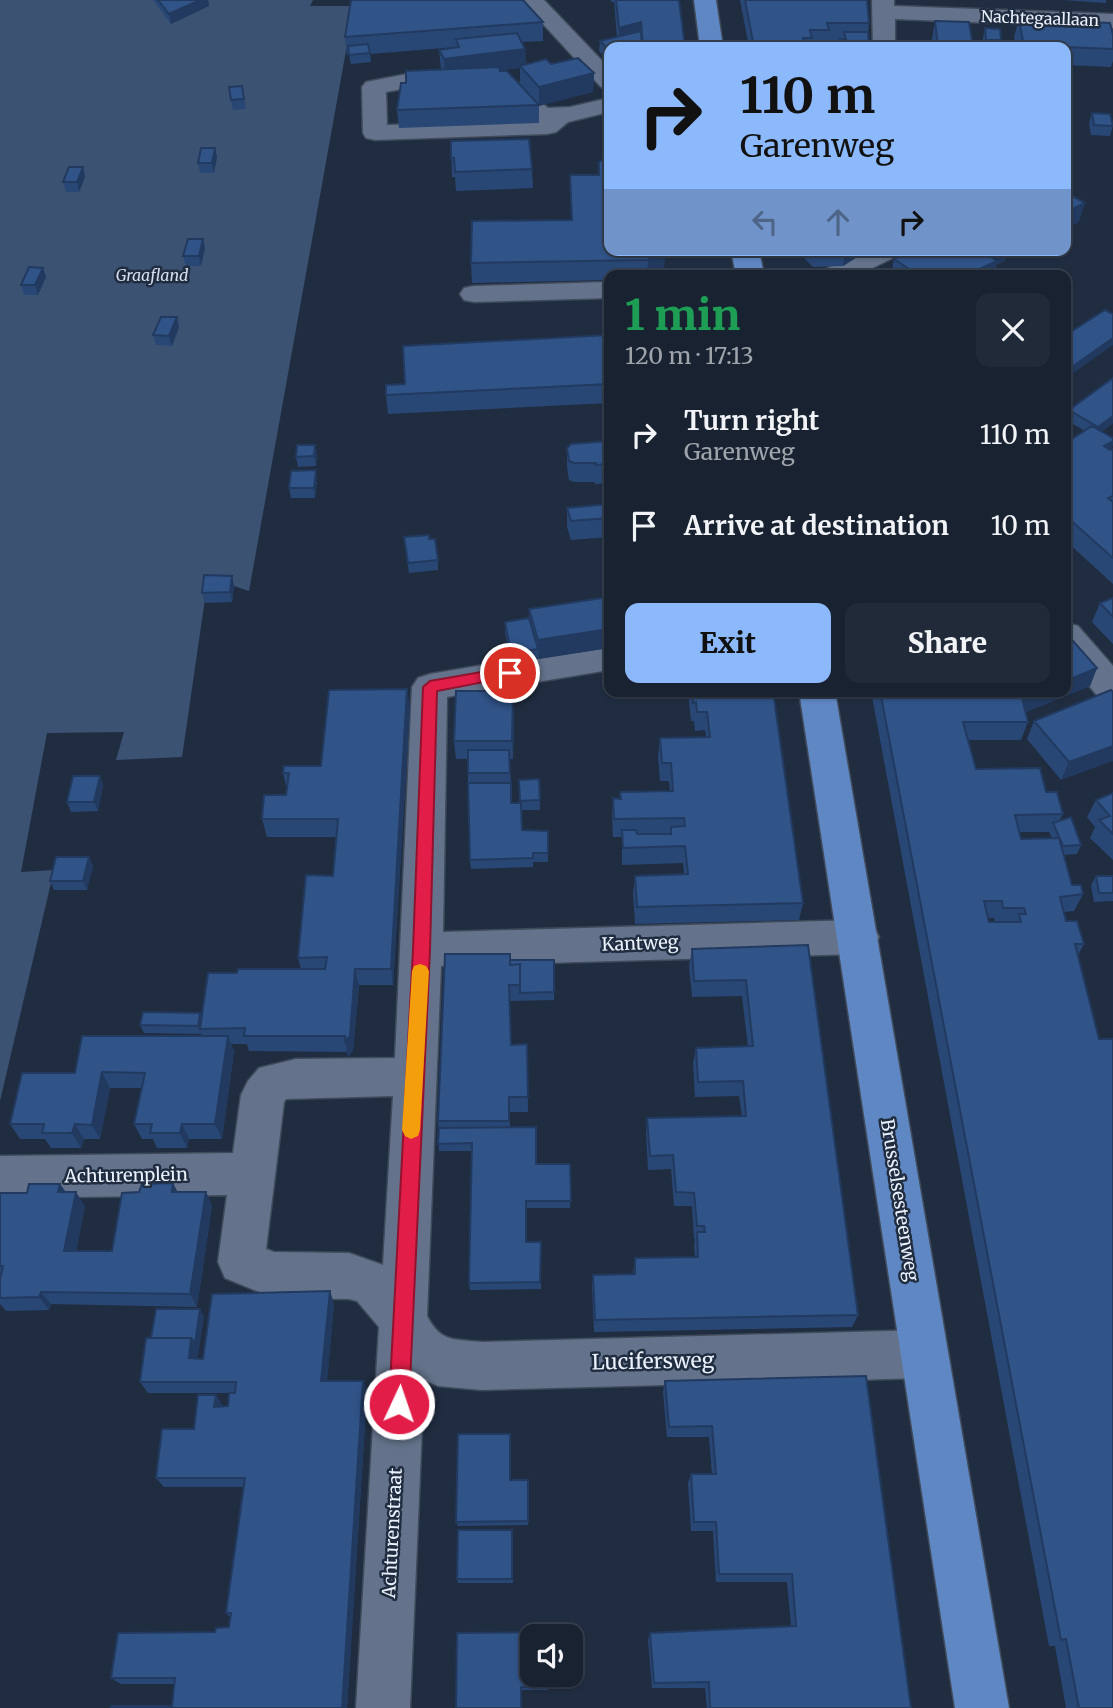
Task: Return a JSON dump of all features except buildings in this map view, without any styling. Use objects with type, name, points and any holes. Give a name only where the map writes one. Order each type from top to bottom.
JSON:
[{"type":"main road","points":[[705,0],[711,42]]},
{"type":"main road","name":"Brusselsesteenweg","points":[[818,697],[982,1708]]},
{"type":"street","points":[[532,0],[604,77]]},
{"type":"street","points":[[883,6],[884,42]]},
{"type":"street","name":"Nachtegaallaan","points":[[883,6],[1113,21]]},
{"type":"street","points":[[562,116],[535,111],[503,82],[407,82],[374,87],[376,133],[547,127],[562,116],[604,106]]},
{"type":"street","points":[[846,270],[875,256]]},
{"type":"street","points":[[474,295],[604,290]]},
{"type":"street","points":[[1071,641],[1113,690]]},
{"type":"street","name":"Achturenstraat","points":[[383,1708],[404,1321],[413,1077],[422,950],[430,687],[604,658]]},
{"type":"street","name":"Kantweg","points":[[422,950],[859,937]]},
{"type":"street","points":[[404,1321],[372,1283],[349,1276],[274,1275],[241,1262],[263,1095],[274,1082],[296,1078],[413,1077]]},
{"type":"street","name":"Achturenplein","points":[[0,1177],[251,1174]]},
{"type":"street","name":"Lucifersweg","points":[[404,1321],[418,1348],[438,1362],[482,1366],[924,1354]]},
{"type":"green space","name":"Graafland","points":[[0,0],[313,0],[310,6],[354,6],[249,591],[234,586],[207,585],[182,757],[116,760],[124,732],[47,733],[21,872],[54,870],[0,1101]]},
{"type":"slow traffic","points":[[411,1130],[420,971]]},
{"type":"route","points":[[399,1404],[413,1077],[422,950],[430,687],[510,673]]}]
